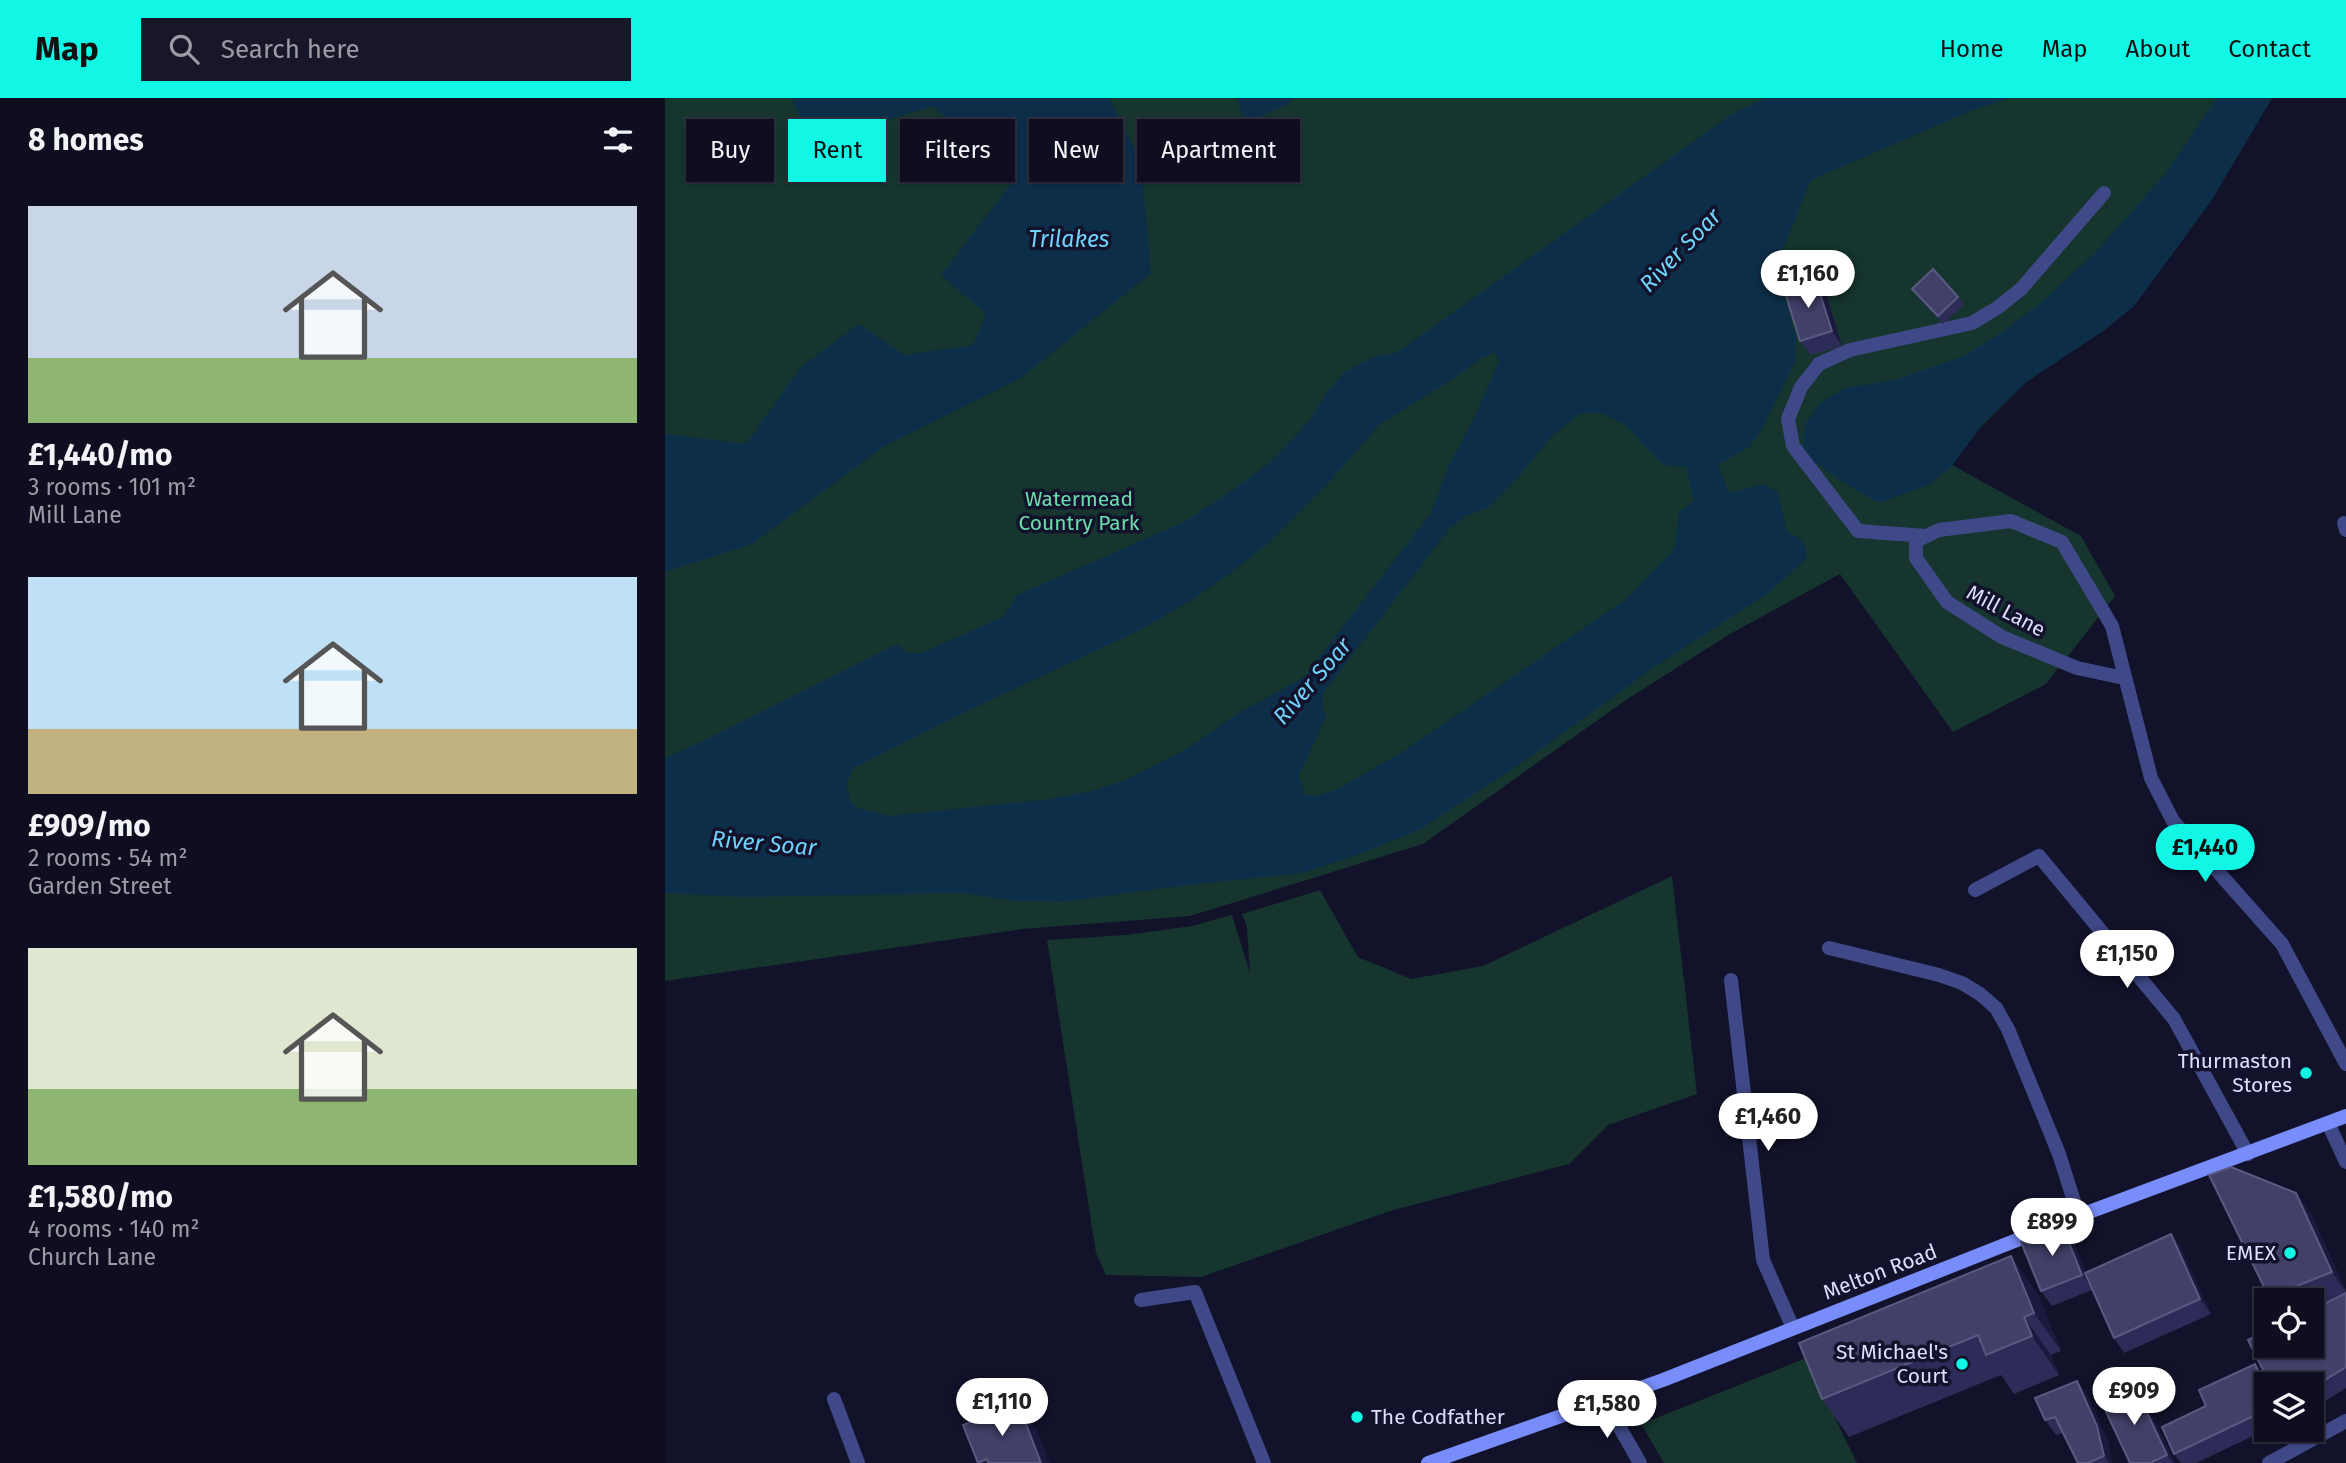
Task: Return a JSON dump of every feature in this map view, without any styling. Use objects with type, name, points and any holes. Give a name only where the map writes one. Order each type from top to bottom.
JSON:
[{"type":"street","points":[[2104,193],[2021,289],[1997,308],[1972,323],[1850,350],[1819,365],[1801,387],[1788,419],[1793,446],[1857,531],[1926,537],[1939,530],[2011,521],[2062,542],[2112,626],[2151,778],[2173,821],[2282,944],[2346,1064]]},
{"type":"street","name":"Mill Lane","points":[[1926,537],[1916,541],[1916,558],[1947,602],[2002,637],[2077,668],[2124,678]]},
{"type":"street","points":[[1975,890],[2039,856],[2174,1019],[2248,1154]]},
{"type":"street","points":[[1829,948],[1939,975],[1980,994],[1996,1009],[2008,1029],[2059,1154],[2078,1217]]},
{"type":"street","points":[[1731,980],[1763,1260],[1793,1328]]},
{"type":"street","name":"Melton Road","points":[[1428,1463],[1663,1380],[2078,1217],[2346,1116]]},
{"type":"street","points":[[2328,1123],[2346,1162]]},
{"type":"street","points":[[1141,1300],[1195,1292],[1264,1463]]},
{"type":"street","points":[[834,1399],[858,1463]]},
{"type":"street","points":[[1604,1400],[1640,1463]]},
{"type":"street","points":[[2269,1463],[2346,1421]]},
{"type":"green space","name":"Watermead Country Park","points":[[665,98],[2272,98],[2211,201],[2134,306],[2103,331],[2026,382],[1979,429],[1952,465],[2081,536],[2115,596],[2046,684],[1953,732],[1840,574],[1730,634],[1626,700],[1423,844],[1190,916],[1023,929],[665,981]]},
{"type":"green space","points":[[1672,876],[1697,1094],[1608,1125],[1569,1164],[1390,1211],[1201,1277],[1106,1275],[1096,1253],[1047,940],[1126,935],[1192,926],[1232,915],[1250,973],[1247,927],[1242,914],[1320,890],[1358,957],[1411,979],[1483,966]]},
{"type":"green space","points":[[1806,1358],[1857,1463],[1664,1463],[1641,1424]]},
{"type":"water","name":"Trilakes","points":[[791,98],[1109,98],[1120,119],[1029,119],[1029,182],[1123,182],[1123,126],[1137,153],[1137,182],[1143,182],[1151,273],[1021,378],[884,446],[752,544],[665,572],[665,434],[746,444],[801,367],[859,324],[904,355],[973,345],[986,314],[941,275],[1011,184],[1009,182],[1015,182],[1015,119],[947,119],[934,106],[886,120],[801,119]]},
{"type":"water","points":[[1237,98],[1294,98],[1290,103],[1256,119],[1243,119]]},
{"type":"water","name":"River Soar","points":[[1765,98],[2010,98],[1973,110],[1811,180],[1773,274],[1786,302],[1796,339],[1795,362],[1762,429],[1749,447],[1718,465],[1729,493],[1764,484],[1778,493],[1787,532],[1804,544],[1807,558],[1767,594],[1653,668],[1523,762],[1419,830],[1352,857],[1302,873],[1060,902],[1017,901],[963,893],[742,897],[665,893],[665,758],[897,644],[907,653],[921,653],[1003,617],[1017,595],[1184,522],[1274,459],[1310,420],[1329,389],[1346,371],[1374,357],[1398,352],[1732,114]],"holes":[[[1495,352],[1499,361],[1473,420],[1449,465],[1431,513],[1304,677],[1239,713],[1185,750],[1123,781],[1092,791],[1050,799],[890,816],[858,808],[850,801],[847,785],[851,772],[856,767],[1144,628],[1232,572],[1265,546],[1330,481],[1380,424]],[[1581,413],[1601,413],[1625,425],[1663,465],[1686,467],[1694,501],[1679,512],[1674,549],[1625,600],[1401,753],[1336,790],[1317,796],[1305,795],[1299,776],[1326,716],[1322,708],[1323,693],[1450,528],[1465,516],[1488,508],[1551,437]]]},
{"type":"water","points":[[2217,98],[2272,98],[2211,201],[2134,306],[2103,331],[2026,382],[1983,423],[1952,466],[1928,485],[1879,503],[1813,461],[1803,447],[1805,424],[1821,402],[1846,388],[1895,380],[1964,356],[2038,305],[2096,252],[2166,173]]},
{"type":"building","points":[[1933,269],[1958,297],[1938,316],[1912,289]]},
{"type":"building","points":[[1815,278],[1832,331],[1800,341],[1784,289]]},
{"type":"building","name":"EMEX","points":[[2231,1167],[2296,1193],[2332,1272],[2292,1288],[2265,1288],[2209,1175]]},
{"type":"building","points":[[2062,1225],[2082,1275],[2041,1291],[2021,1242]]},
{"type":"building","points":[[2171,1234],[2200,1299],[2114,1338],[2085,1273]]},
{"type":"building","points":[[2011,1256],[2034,1313],[2024,1317],[2032,1336],[1986,1355],[1978,1335],[1822,1399],[1799,1343]]},
{"type":"building","points":[[2346,1293],[2346,1367],[2324,1381],[2324,1372],[2264,1372],[2257,1358],[2324,1358],[2324,1304]]},
{"type":"building","points":[[2254,1337],[2254,1352],[2248,1340]]},
{"type":"building","points":[[2255,1364],[2259,1372],[2254,1372],[2254,1416],[2174,1454],[2162,1427],[2206,1406],[2199,1390]]},
{"type":"building","points":[[2077,1381],[2097,1426],[2104,1456],[2088,1463],[2078,1463],[2055,1417],[2045,1420],[2035,1398]]},
{"type":"building","points":[[2134,1385],[2167,1455],[2150,1463],[2130,1463],[2101,1401]]},
{"type":"building","points":[[1018,1403],[1041,1463],[988,1463],[987,1459],[978,1463],[963,1425]]},
{"type":"place","name":"Thurmaston Stores","points":[[2306,1073]]},
{"type":"place","name":"EMEX","points":[[2290,1253]]},
{"type":"place","name":"St Michael's Court","points":[[1962,1364]]},
{"type":"place","name":"The Codfather","points":[[1357,1417]]}]
